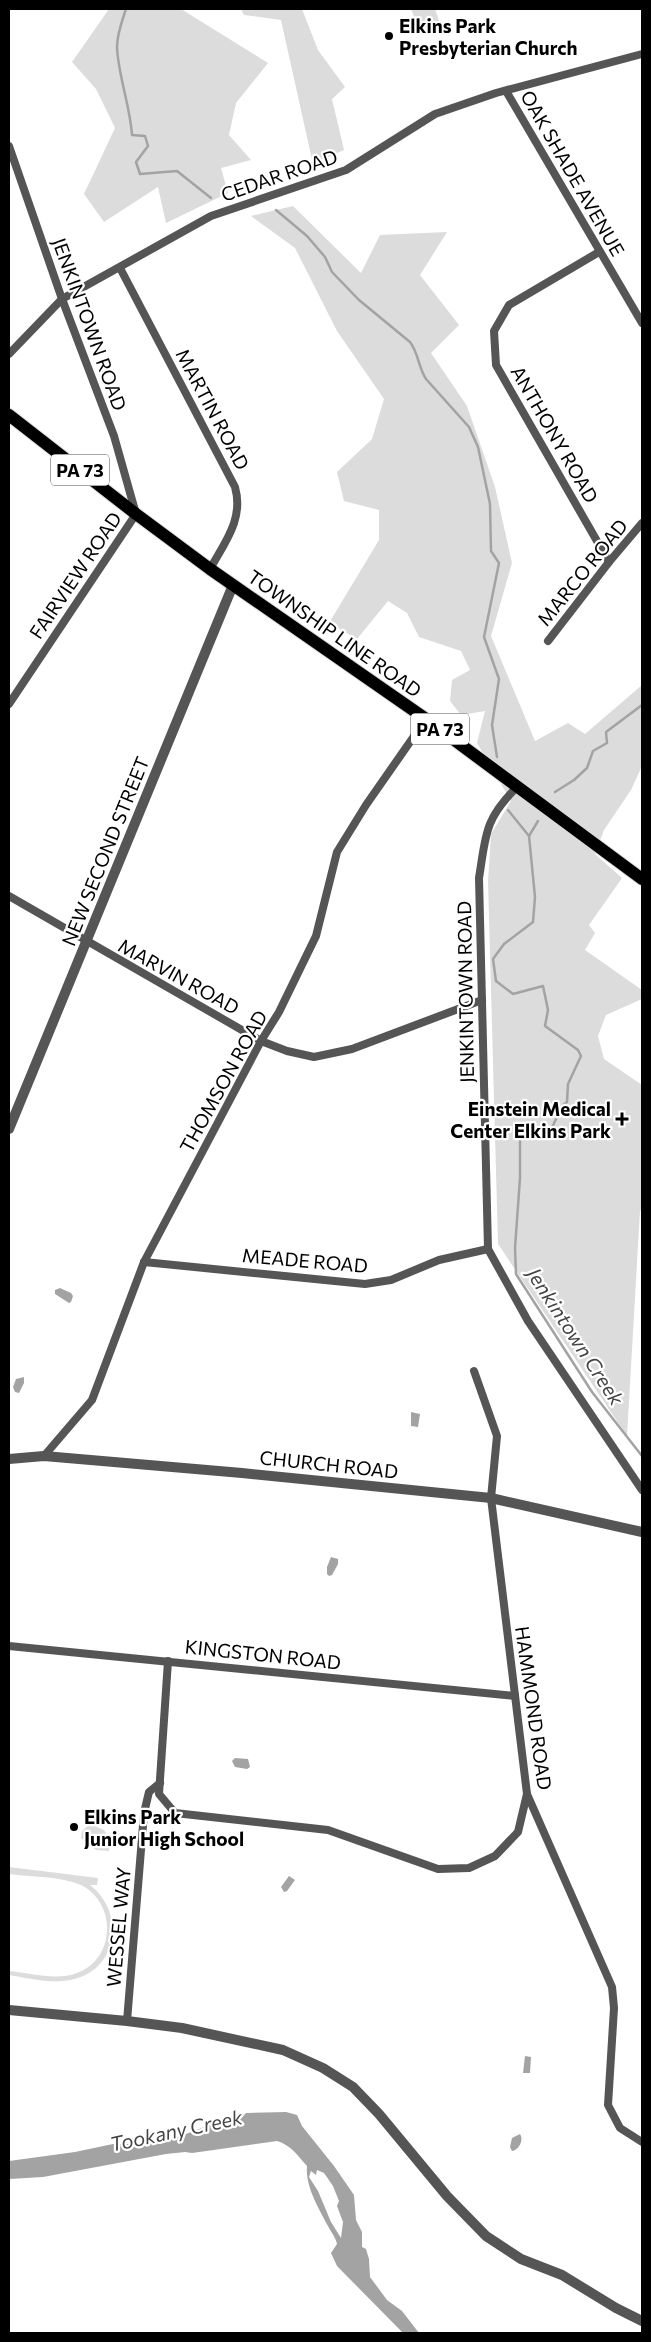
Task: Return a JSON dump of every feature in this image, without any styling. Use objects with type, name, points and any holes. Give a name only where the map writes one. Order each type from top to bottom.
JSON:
[{"type":"main road","name":"TOWNSHIP LINE ROAD","points":[[9,415],[210,569],[426,719],[516,788],[641,874]]},
{"type":"street","name":"CEDAR ROAD","points":[[9,354],[62,299],[211,216],[346,170],[435,114],[506,90],[642,54]]},
{"type":"street","name":"OAK SHADE AVENUE","points":[[506,90],[642,323]]},
{"type":"street","name":"JENKINTOWN ROAD","points":[[9,146],[62,299],[114,436],[136,514]]},
{"type":"street","name":"ANTHONY ROAD","points":[[599,252],[509,305],[494,332],[496,365],[609,562]]},
{"type":"street","name":"MARTIN ROAD","points":[[120,268],[235,487],[238,505],[236,521],[210,569]]},
{"type":"street","name":"FAIRVIEW ROAD","points":[[9,704],[136,514]]},
{"type":"street","name":"MARCO ROAD","points":[[548,642],[609,562],[642,523]]},
{"type":"street","name":"NEW SECOND STREET","points":[[9,1130],[233,585]]},
{"type":"street","name":"THOMSON ROAD","points":[[44,1456],[92,1400],[144,1262],[261,1041],[279,1012],[316,936],[337,852],[366,805],[426,719]]},
{"type":"street","name":"JENKINTOWN ROAD","points":[[516,788],[499,805],[487,827],[479,878],[488,1249],[528,1321],[642,1490]]},
{"type":"street","name":"MARVIN ROAD","points":[[9,896],[261,1041],[287,1051],[314,1057],[352,1049],[482,1000]]},
{"type":"street","name":"MEADE ROAD","points":[[144,1262],[365,1284],[391,1280],[439,1260],[488,1249]]},
{"type":"street","name":"HAMMOND ROAD","points":[[474,1370],[497,1436],[491,1498],[527,1794],[612,1987],[614,2008],[608,2105],[620,2128],[642,2142]]},
{"type":"street","name":"CHURCH ROAD","points":[[9,1459],[44,1456],[242,1472],[491,1498],[642,1532]]},
{"type":"street","name":"KINGSTON ROAD","points":[[9,1646],[514,1696]]},
{"type":"street","points":[[168,1661],[159,1794],[175,1813],[328,1830],[438,1869],[469,1868],[495,1856],[518,1832],[527,1794]]},
{"type":"street","name":"WESSEL WAY","points":[[127,2020],[144,1813],[149,1792],[160,1782]]},
{"type":"street","points":[[9,2010],[127,2020],[182,2028],[283,2050],[323,2068],[353,2087],[447,2196],[486,2236],[521,2259],[562,2275],[616,2308],[642,2321]]},
{"type":"shaded area","points":[[109,9],[181,9],[268,63],[236,103],[229,135],[251,160],[221,168],[228,193],[166,223],[158,187],[104,222],[84,194],[115,128],[96,89],[72,62]]},
{"type":"shaded area","points":[[241,9],[302,9],[318,50],[345,87],[332,99],[344,150],[313,164],[281,20],[244,15]]},
{"type":"shaded area","points":[[411,9],[435,9],[441,26],[421,34]]},
{"type":"shaded area","points":[[293,206],[361,273],[380,235],[447,232],[420,275],[459,325],[431,353],[467,406],[495,487],[512,563],[491,636],[535,741],[568,723],[585,734],[642,685],[642,766],[631,790],[604,830],[595,854],[622,878],[589,925],[595,933],[585,950],[642,990],[642,999],[606,1015],[598,1036],[604,1059],[642,1085],[642,1208],[640,1211],[627,1436],[498,1244],[488,881],[491,834],[511,801],[477,743],[485,711],[461,715],[450,701],[452,680],[470,670],[461,651],[419,637],[407,613],[388,601],[357,639],[329,623],[379,540],[379,510],[344,501],[337,472],[372,439],[384,399],[337,331],[295,248],[251,216]]},
{"type":"shaded area","points":[[60,1288],[71,1293],[73,1296],[71,1302],[69,1303],[55,1294],[55,1290]]},
{"type":"shaded area","points":[[24,1377],[24,1383],[19,1393],[15,1392],[13,1387],[16,1379]]},
{"type":"shaded area","points":[[411,1412],[420,1414],[418,1427],[411,1426]]},
{"type":"shaded area","points":[[331,1557],[338,1559],[338,1564],[332,1575],[329,1576],[327,1574],[327,1567]]},
{"type":"shaded area","points":[[235,1758],[248,1759],[250,1767],[247,1769],[235,1767],[232,1761]]},
{"type":"shaded area","points":[[90,1824],[104,1830],[107,1835],[111,1836],[109,1851],[96,1850],[81,1838],[82,1831]]},
{"type":"shaded area","points":[[9,1867],[98,1878],[97,1885],[90,1885],[109,1910],[112,1925],[112,1940],[107,1953],[99,1965],[86,1974],[63,1981],[39,1980],[9,1975],[9,1971],[43,1976],[77,1973],[90,1966],[99,1956],[105,1944],[107,1930],[106,1917],[101,1904],[93,1893],[81,1885],[55,1878],[9,1874]]},
{"type":"shaded area","points":[[289,1876],[295,1880],[287,1891],[284,1892],[281,1887]]},
{"type":"shaded area","points":[[525,2056],[531,2057],[530,2073],[523,2073]]},
{"type":"shaded area","points":[[286,2112],[297,2115],[302,2126],[354,2195],[356,2220],[362,2232],[362,2247],[366,2249],[369,2259],[370,2277],[387,2300],[402,2311],[419,2333],[403,2333],[337,2266],[331,2253],[337,2244],[335,2237],[313,2197],[308,2181],[307,2166],[294,2151],[277,2141],[192,2153],[166,2154],[43,2177],[9,2179],[9,2161],[75,2152],[113,2144],[137,2144],[170,2140],[223,2120],[241,2118],[246,2113]],"holes":[[[317,2170],[324,2173],[333,2186],[339,2201],[337,2206],[343,2222],[341,2238],[309,2177],[311,2171],[316,2175]]]},
{"type":"shaded area","points":[[520,2134],[520,2144],[517,2149],[512,2151],[510,2147],[512,2138]]},
{"type":"waterway","name":"Jenkintown Creek","points":[[126,9],[117,47],[132,135],[145,136],[148,146],[136,162],[140,174],[177,171],[211,198]]},
{"type":"waterway","name":"Jenkintown Creek","points":[[276,210],[307,236],[325,257],[332,272],[359,300],[410,342],[426,379],[469,427],[478,447],[490,504],[491,551],[499,563],[484,637],[499,679],[492,725],[497,757]]},
{"type":"waterway","points":[[555,792],[574,780],[587,768],[593,751],[607,743],[606,732],[642,705]]},
{"type":"waterway","name":"Jenkintown Creek","points":[[508,810],[529,836],[535,897],[533,922],[504,944],[493,959],[496,981],[513,994],[543,986],[548,1010],[545,1026],[578,1050],[581,1056],[568,1084],[567,1102],[562,1106],[550,1132],[529,1127],[520,1138],[520,1178],[515,1248],[516,1274],[592,1392],[642,1456]]},
{"type":"waterway","points":[[529,836],[538,821]]},
{"type":"place","name":"Elkins Park Presbyterian Church","points":[[389,36]]},
{"type":"place","name":"Einstein Medical Center Elkins Park","points":[[622,1119]]},
{"type":"place","name":"Elkins Park Junior High School","points":[[74,1827]]},
{"type":"water label","name":"Tookany Creek","points":[[176,2130]]}]
